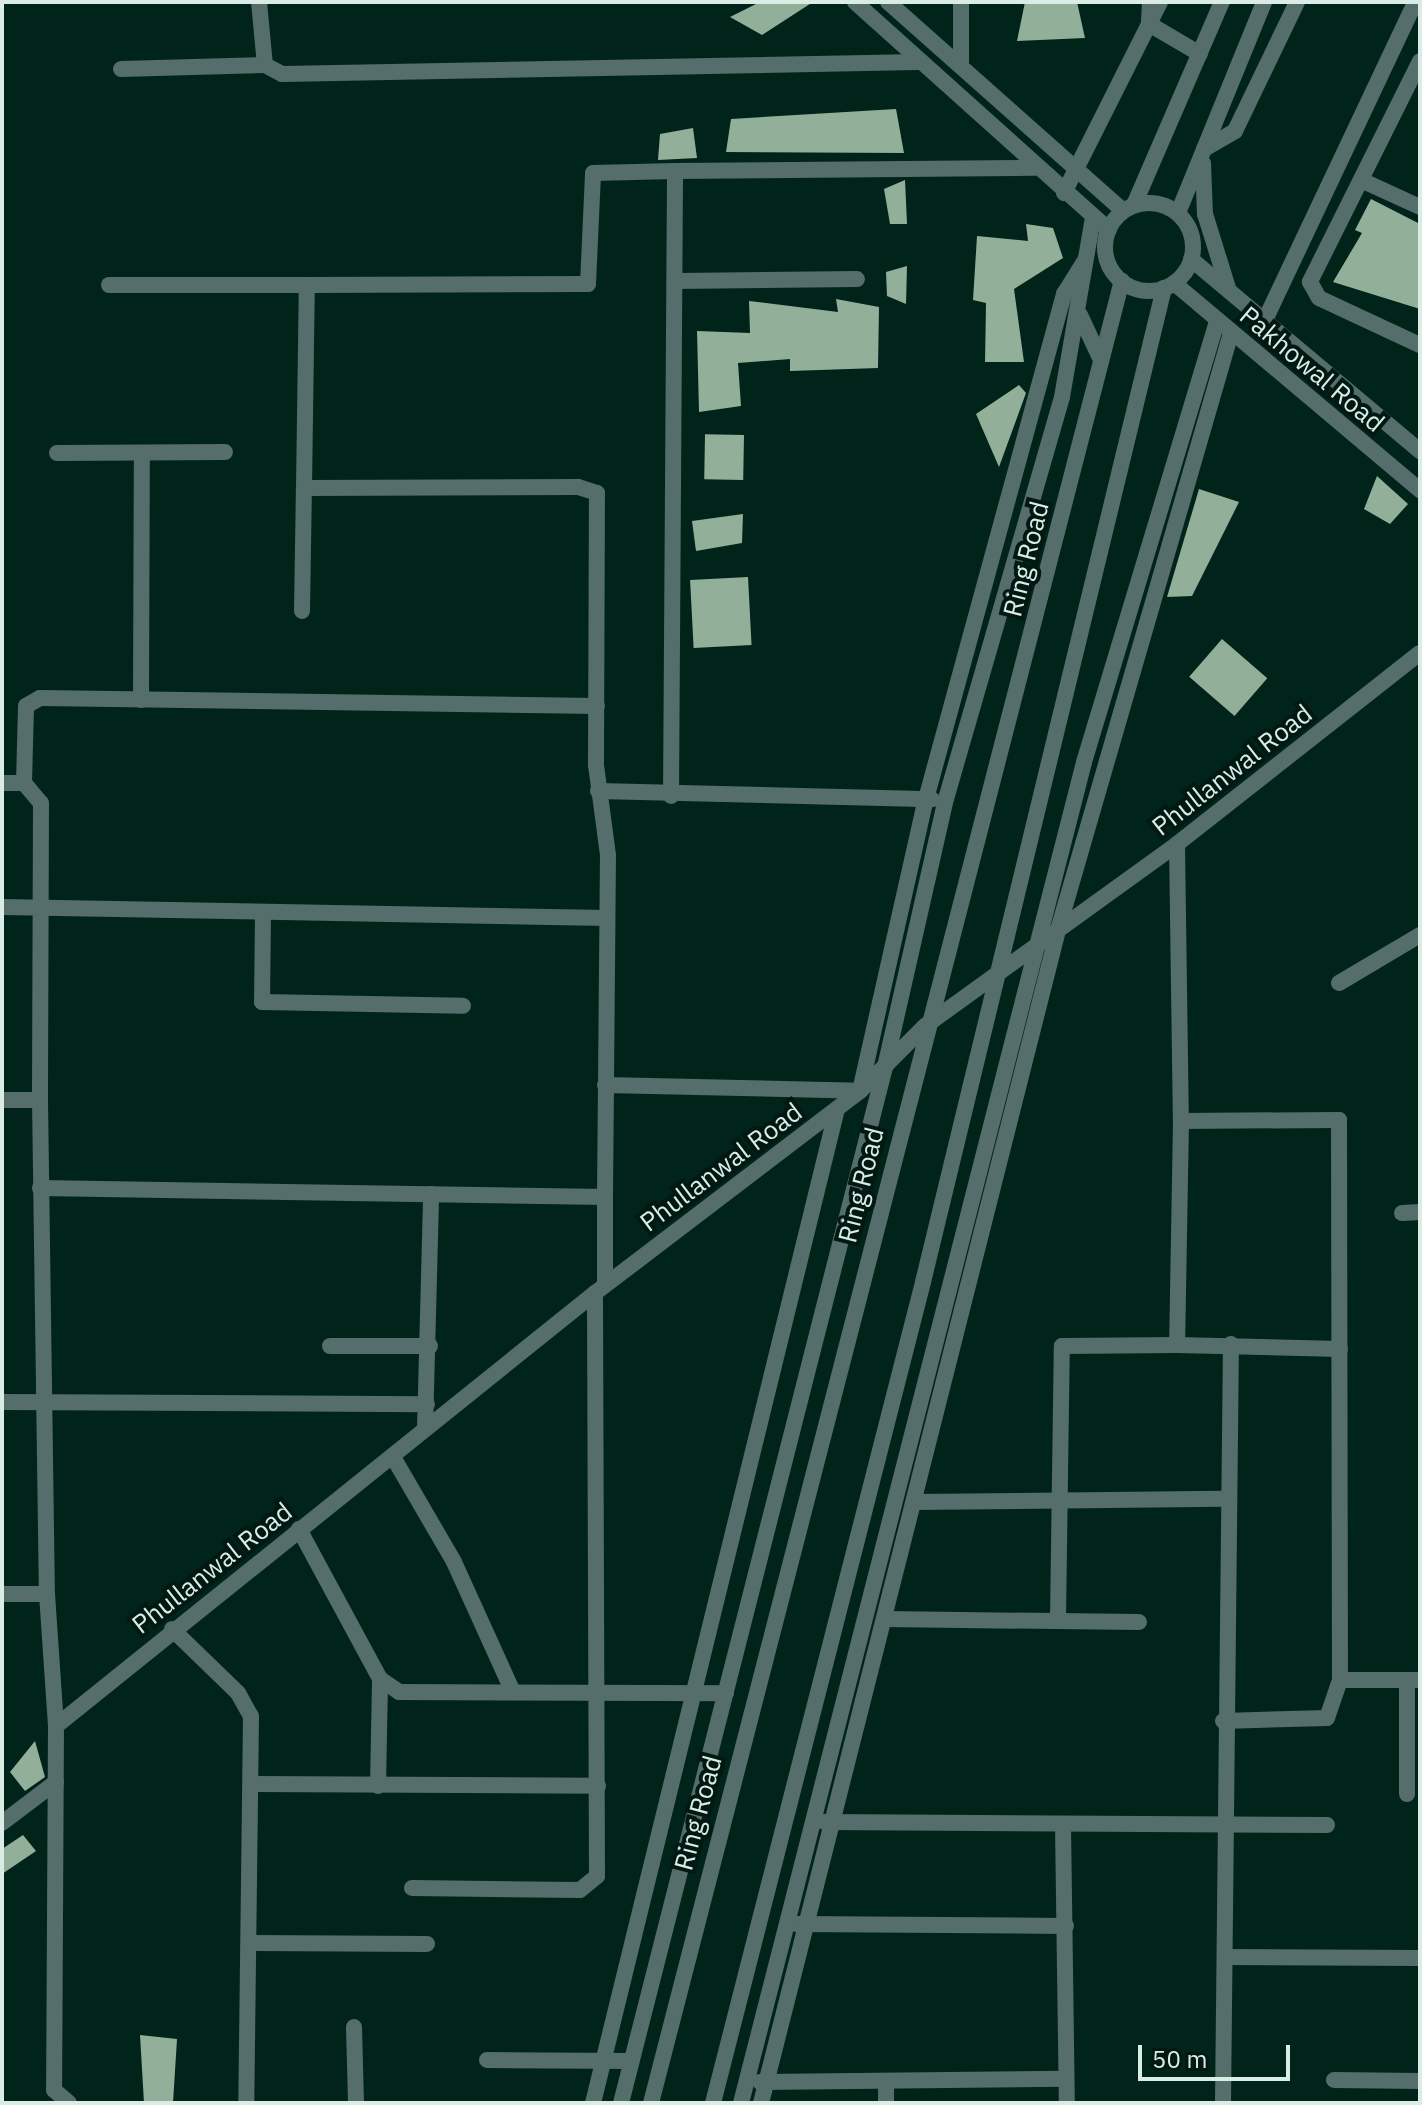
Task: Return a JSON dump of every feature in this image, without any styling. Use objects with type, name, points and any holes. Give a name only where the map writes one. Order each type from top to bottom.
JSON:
[{"type":"street","points":[[259,2],[265,65]]},
{"type":"street","points":[[855,2],[1035,168],[1109,230]]},
{"type":"street","points":[[713,2103],[923,1282],[991,979],[1169,286],[1191,259],[1188,226],[1178,213],[1128,208],[1076,167],[888,2]]},
{"type":"street","points":[[961,2],[961,66]]},
{"type":"street","points":[[1149,24],[1150,2]]},
{"type":"street","points":[[1064,193],[1160,2]]},
{"type":"street","points":[[1169,286],[1122,281],[1107,259],[1109,230],[1128,208],[1222,2]]},
{"type":"street","points":[[1178,213],[1264,2]]},
{"type":"street","points":[[1203,151],[1235,131],[1297,2]]},
{"type":"street","points":[[1265,320],[1415,2]]},
{"type":"street","points":[[1149,24],[1200,54]]},
{"type":"street","points":[[1420,61],[1311,291],[1420,345]]},
{"type":"street","points":[[121,69],[265,65],[282,74],[489,74],[918,62]]},
{"type":"street","points":[[1203,151],[1205,214],[1228,289]]},
{"type":"street","points":[[109,285],[588,284],[593,173],[1035,168]]},
{"type":"street","points":[[671,796],[675,171]]},
{"type":"street","points":[[1361,180],[1420,207]]},
{"type":"street","points":[[621,2103],[885,1067],[946,799],[1055,421],[1080,315],[1093,217]]},
{"type":"street","points":[[605,1085],[860,1091],[926,799],[1064,294],[1087,257]]},
{"type":"street","name":"Pakhowal Road","points":[[1191,259],[1420,451]]},
{"type":"street","points":[[676,281],[857,279]]},
{"type":"street","name":"Ring Road","points":[[651,2103],[925,1026],[1122,281]]},
{"type":"street","points":[[302,611],[307,285]]},
{"type":"street","name":"Pakhowal Road","points":[[1169,286],[1217,321],[1420,490]]},
{"type":"street","points":[[1080,315],[1101,360]]},
{"type":"street","points":[[741,2103],[1036,946],[1217,321]]},
{"type":"street","points":[[761,2103],[1058,930],[1231,333]]},
{"type":"street","points":[[1033,412],[1055,421]]},
{"type":"street","points":[[57,453],[225,452]]},
{"type":"street","points":[[141,700],[142,453]]},
{"type":"street","points":[[304,488],[578,487],[597,493],[598,791],[607,918],[605,1197],[600,1289],[597,1876],[589,1889],[412,1888]]},
{"type":"street","points":[[984,587],[1003,593]]},
{"type":"street","name":"Phullanwal Road","points":[[56,1726],[172,1629],[393,1457],[600,1289],[860,1091],[925,1026],[1177,844],[1420,653]]},
{"type":"street","points":[[24,783],[32,700],[597,706]]},
{"type":"street","points":[[2,783],[24,783],[40,796],[40,1402],[47,1594],[56,1726],[54,2096],[69,2103]]},
{"type":"street","points":[[598,791],[671,796],[946,799]]},
{"type":"street","points":[[1177,844],[1181,1121],[1177,1345]]},
{"type":"street","points":[[2,907],[607,918]]},
{"type":"street","points":[[263,912],[262,1002],[463,1006]]},
{"type":"street","points":[[1339,983],[1420,935]]},
{"type":"street","points":[[2,1100],[40,1100]]},
{"type":"street","points":[[593,2103],[652,1877],[837,1109]]},
{"type":"street","points":[[1181,1121],[1339,1120],[1340,1680],[1327,1718],[1223,1721]]},
{"type":"street","points":[[40,1188],[605,1197]]},
{"type":"street","points":[[425,1429],[430,1346],[431,1194]]},
{"type":"street","points":[[1402,1213],[1420,1212]]},
{"type":"street","points":[[1058,1619],[1062,1346],[1231,1344],[1340,1349]]},
{"type":"street","points":[[1223,2103],[1227,1825],[1223,1721],[1224,1499],[1231,1344]]},
{"type":"street","points":[[330,1346],[430,1346]]},
{"type":"street","points":[[2,1402],[427,1404]]},
{"type":"street","points":[[393,1457],[454,1562],[513,1692]]},
{"type":"street","points":[[914,1502],[1061,1503],[1224,1499]]},
{"type":"street","points":[[299,1529],[380,1679],[399,1692],[726,1693]]},
{"type":"street","points":[[2,1594],[47,1594]]},
{"type":"street","points":[[884,1619],[1139,1622]]},
{"type":"street","points":[[172,1629],[246,1702],[254,1784],[246,2103]]},
{"type":"street","points":[[378,1786],[380,1679]]},
{"type":"street","points":[[1340,1680],[1414,1680],[1407,1794]]},
{"type":"street","points":[[2,1823],[56,1782]]},
{"type":"street","points":[[254,1784],[598,1786]]},
{"type":"street","points":[[814,1822],[1063,1826],[1327,1825]]},
{"type":"street","points":[[1063,1826],[1067,2103]]},
{"type":"street","points":[[652,1877],[678,1877]]},
{"type":"street","points":[[788,1924],[1066,1926]]},
{"type":"street","points":[[252,1943],[427,1944]]},
{"type":"street","points":[[1226,1957],[1420,1958]]},
{"type":"street","points":[[354,2027],[356,2103]]},
{"type":"street","points":[[487,2060],[631,2061]]},
{"type":"street","points":[[746,2083],[1066,2079]]},
{"type":"street","points":[[1334,2080],[1420,2081]]},
{"type":"street","points":[[886,2081],[886,2103]]},
{"type":"building","points":[[760,2],[813,2],[762,35],[730,17]]},
{"type":"building","points":[[1025,2],[1077,2],[1085,38],[1017,41]]},
{"type":"building","points":[[896,109],[904,153],[726,152],[731,119]]},
{"type":"building","points":[[693,128],[697,158],[658,160],[660,134]]},
{"type":"building","points":[[905,180],[907,224],[890,224],[884,189]]},
{"type":"building","points":[[1371,199],[1420,224],[1420,309],[1333,282],[1362,233],[1355,230]]},
{"type":"building","points":[[1026,224],[1053,228],[1063,258],[1014,289],[1024,362],[985,362],[986,303],[973,300],[977,236],[1028,241]]},
{"type":"building","points":[[907,266],[906,304],[887,296],[886,272]]},
{"type":"building","points":[[836,299],[879,307],[878,368],[790,371],[790,359],[738,363],[741,406],[699,412],[697,331],[750,333],[749,301],[838,312]]},
{"type":"building","points":[[1019,385],[1026,393],[999,467],[976,414]]},
{"type":"building","points":[[705,434],[744,435],[743,480],[704,479]]},
{"type":"building","points":[[1377,476],[1408,504],[1390,524],[1364,509]]},
{"type":"building","points":[[1199,489],[1239,502],[1192,596],[1167,597]]},
{"type":"building","points":[[743,514],[742,543],[696,551],[692,521]]},
{"type":"building","points":[[748,577],[752,645],[694,648],[690,580]]},
{"type":"building","points":[[1222,639],[1267,678],[1234,716],[1189,677]]},
{"type":"building","points":[[35,1741],[45,1777],[25,1791],[10,1772]]},
{"type":"building","points":[[23,1835],[36,1851],[2,1874],[2,1849]]},
{"type":"building","points":[[140,2035],[177,2039],[173,2103],[144,2103]]}]
